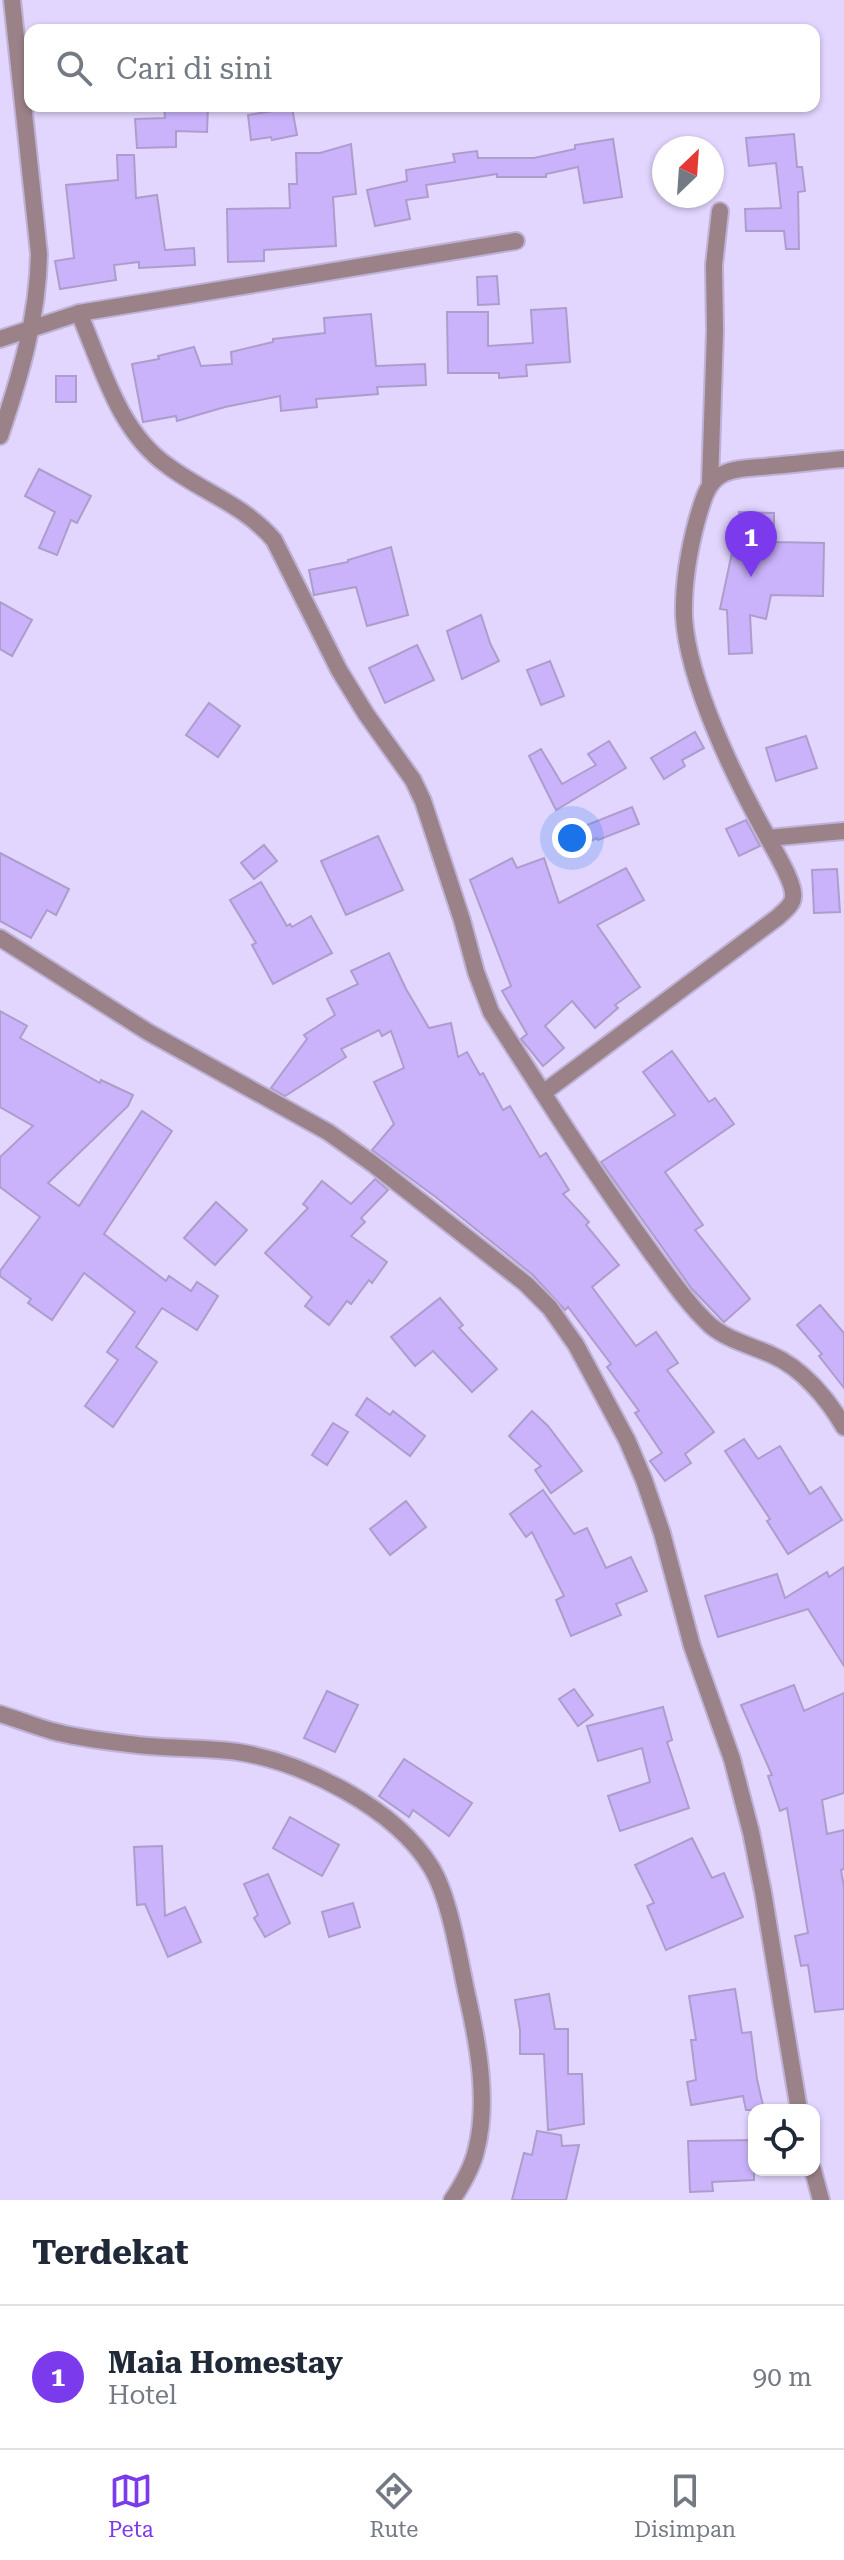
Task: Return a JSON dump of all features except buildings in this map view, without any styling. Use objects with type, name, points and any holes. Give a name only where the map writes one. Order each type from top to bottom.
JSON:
[{"type":"street","points":[[0,436],[32,328],[39,254],[12,0]]},
{"type":"street","points":[[543,1093],[765,926],[791,903],[794,896],[768,838],[744,795],[712,719],[698,681],[684,618],[694,531],[710,484],[714,265],[720,211]]},
{"type":"street","points":[[0,339],[79,313],[516,241]]},
{"type":"street","points":[[79,313],[116,401],[137,439],[169,468],[238,507],[258,522],[274,540],[339,670],[418,791],[491,1012],[641,1238],[713,1328],[777,1357],[793,1369],[815,1387],[844,1427]]},
{"type":"street","points":[[710,484],[723,474],[753,468],[844,459]]},
{"type":"street","points":[[768,838],[844,831]]},
{"type":"street","points":[[0,938],[148,1032],[328,1132],[505,1265],[550,1308],[576,1345],[627,1440],[644,1480],[662,1533],[692,1646],[732,1759],[763,1892],[798,2104]]},
{"type":"street","points":[[0,1714],[51,1731],[81,1737],[237,1752],[278,1762],[346,1793],[386,1818],[413,1840],[433,1869],[446,1903],[468,1998],[479,2067],[481,2116],[476,2152],[452,2200]]},
{"type":"street","points":[[815,2176],[821,2200]]},
{"type":"place","name":"Maia Homestay","points":[[751,577]]}]
